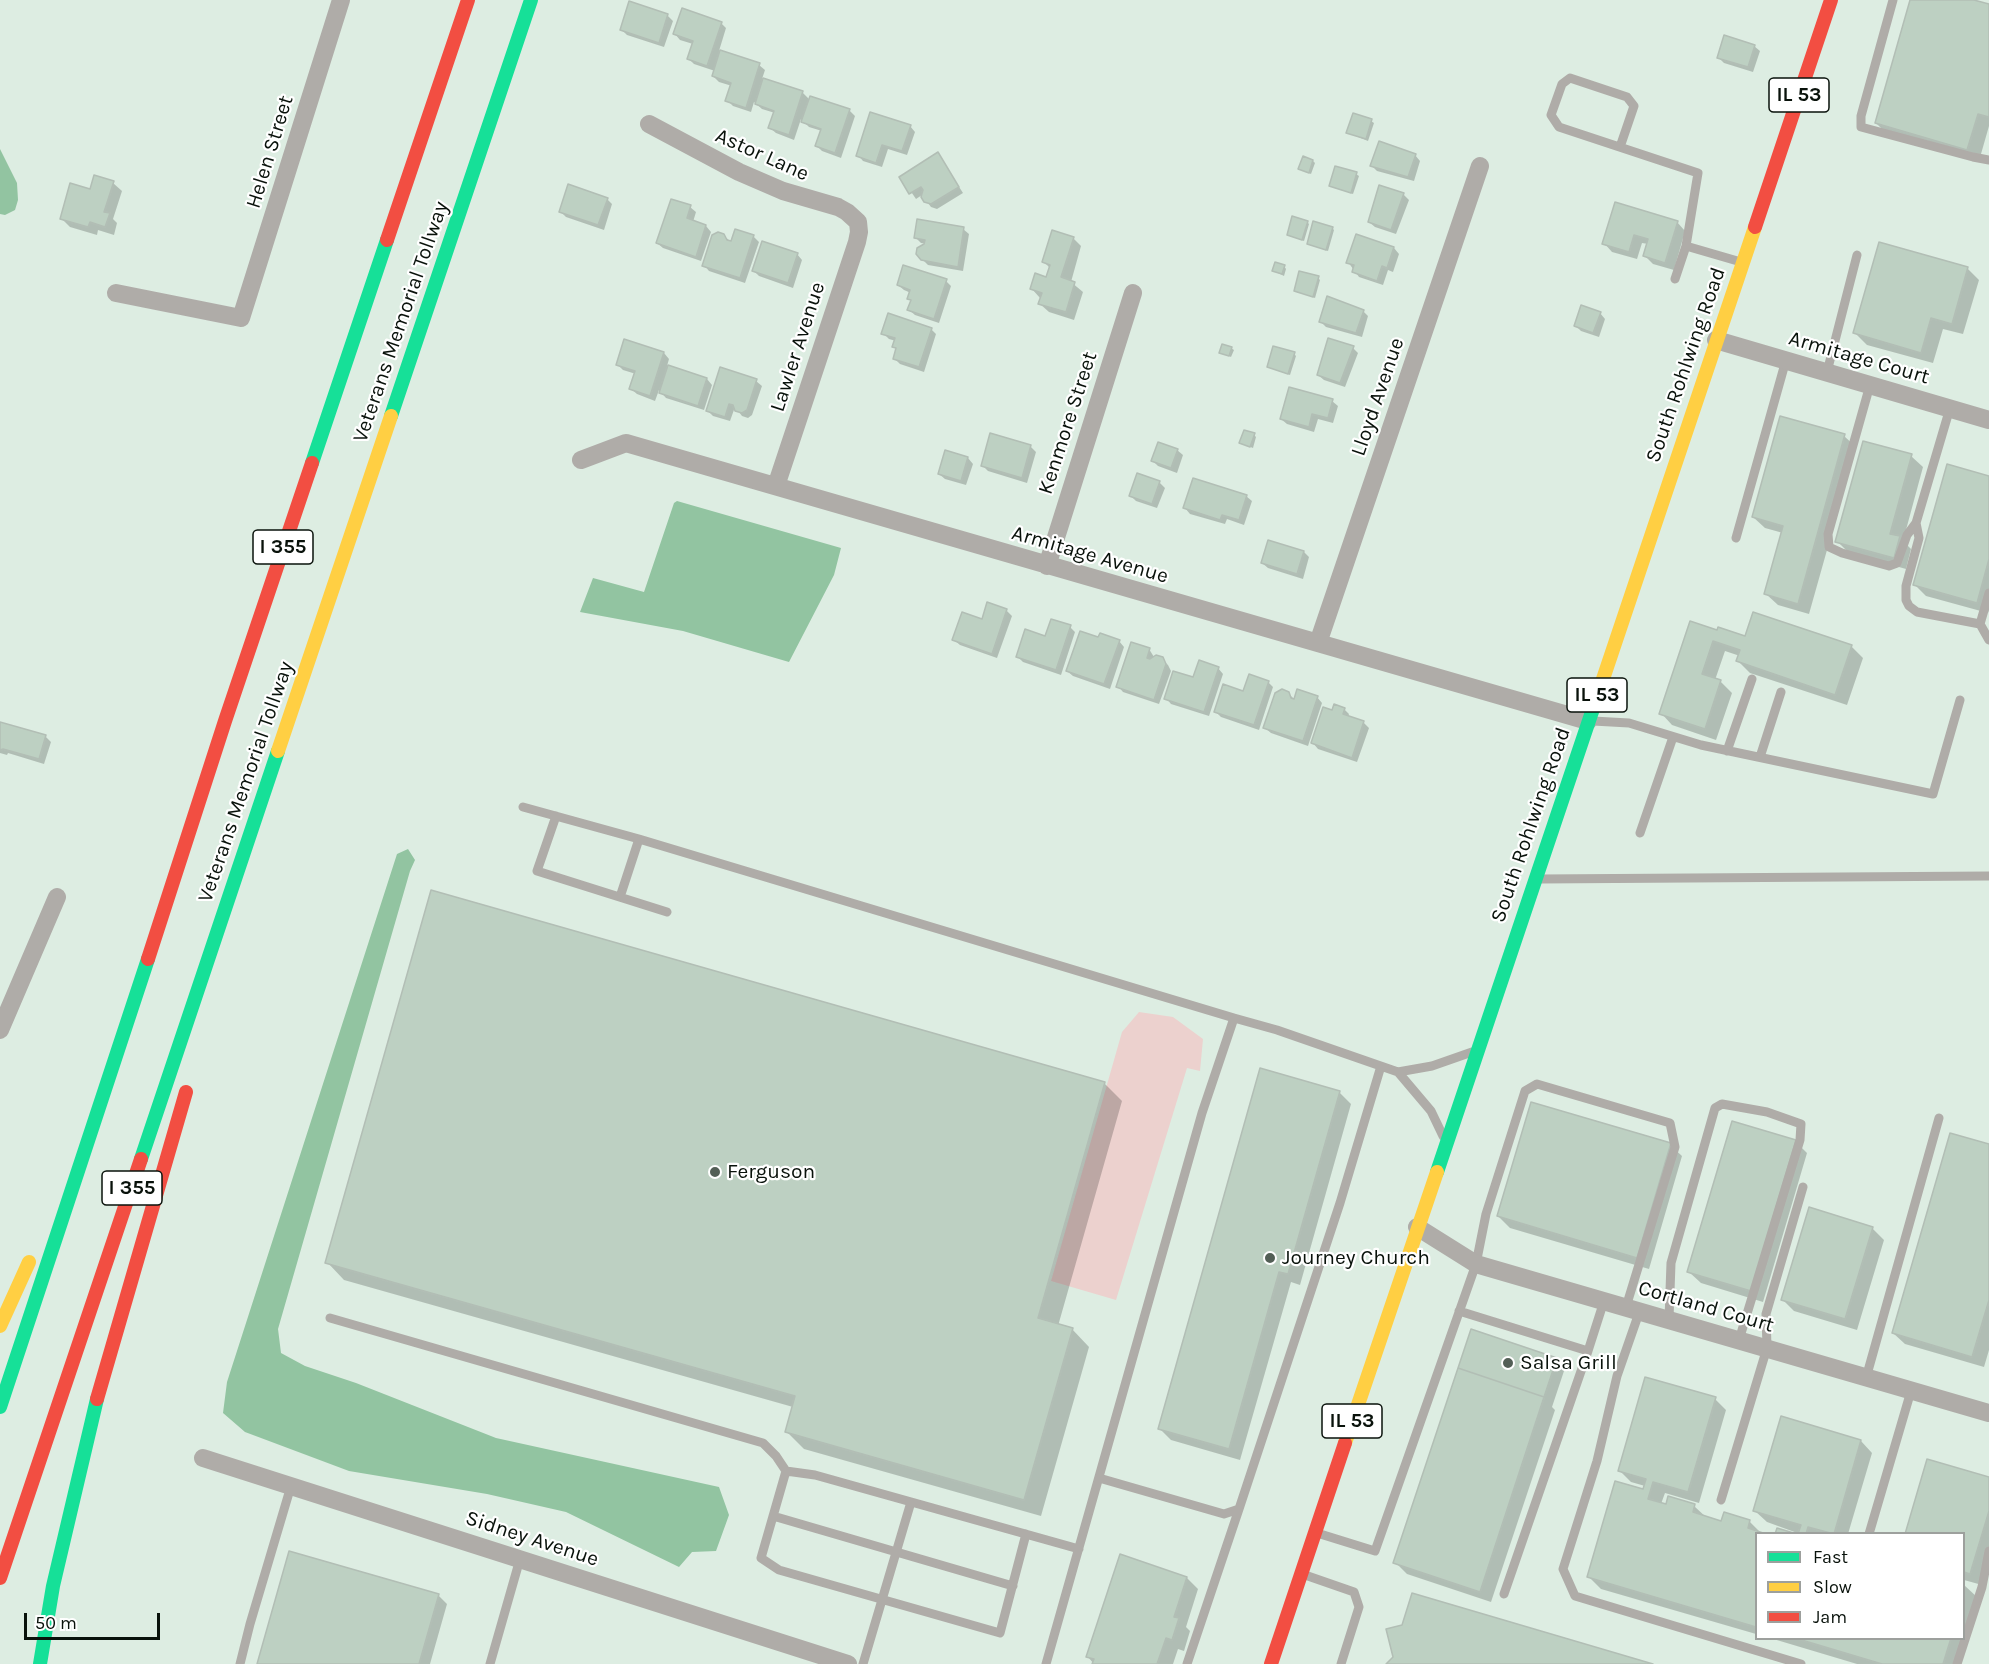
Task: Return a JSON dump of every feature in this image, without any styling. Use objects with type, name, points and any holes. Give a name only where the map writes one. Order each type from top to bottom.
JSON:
[{"type":"main road","name":"Veterans Memorial Tollway","points":[[0,1407],[104,1097],[228,710],[468,0]]},
{"type":"main road","name":"Veterans Memorial Tollway","points":[[0,1578],[531,0]]},
{"type":"main road","name":"South Rohlwing Road","points":[[1271,1664],[1831,0]]},
{"type":"main road","points":[[218,971],[263,798]]},
{"type":"main road","points":[[40,1664],[53,1586],[92,1416],[191,1076]]},
{"type":"main road","points":[[45,1228],[104,1097]]},
{"type":"main road","points":[[0,1326],[35,1250]]},
{"type":"street","name":"Helen Street","points":[[116,293],[241,318],[341,0]]},
{"type":"street","name":"Astor Lane","points":[[649,124],[739,172],[783,191],[838,207],[858,222]]},
{"type":"street","name":"Lloyd Avenue","points":[[1318,643],[1480,166]]},
{"type":"street","name":"Lawler Avenue","points":[[776,486],[857,242],[858,222]]},
{"type":"street","name":"Kenmore Street","points":[[1047,566],[1133,293]]},
{"type":"street","name":"Armitage Court","points":[[1716,340],[1989,420]]},
{"type":"street","name":"Armitage Avenue","points":[[581,460],[626,444],[1588,721]]},
{"type":"street","points":[[0,1030],[57,897]]},
{"type":"street","name":"Cortland Court","points":[[1417,1227],[1476,1264],[1911,1391],[1988,1409]]},
{"type":"street","name":"Sidney Avenue","points":[[203,1458],[848,1664]]},
{"type":"lane","points":[[1893,0],[1861,116],[1861,127],[1989,160]]},
{"type":"lane","points":[[1620,147],[1634,106],[1627,97],[1570,78],[1563,84],[1551,115],[1559,127],[1698,173],[1686,246],[1675,279]]},
{"type":"lane","points":[[1686,246],[1742,262]]},
{"type":"lane","points":[[1827,372],[1857,255]]},
{"type":"lane","points":[[1737,538],[1786,360]]},
{"type":"lane","points":[[1870,385],[1828,534],[1829,547],[1889,566],[1897,563],[1907,536],[1916,524],[1950,408]]},
{"type":"lane","points":[[1916,524],[1919,538],[1906,585],[1906,600],[1909,606],[1917,612],[1980,624]]},
{"type":"lane","points":[[1989,593],[1980,624],[1989,640]]},
{"type":"lane","points":[[1727,751],[1752,680]]},
{"type":"lane","points":[[1760,757],[1781,692]]},
{"type":"lane","points":[[1588,721],[1629,723],[1727,751],[1933,794],[1960,700]]},
{"type":"lane","points":[[1640,833],[1673,737]]},
{"type":"lane","points":[[523,807],[639,839],[1277,1030],[1398,1072],[1432,1066],[1477,1050]]},
{"type":"lane","points":[[556,816],[537,871],[667,912]]},
{"type":"lane","points":[[620,897],[639,839]]},
{"type":"lane","points":[[1535,879],[1989,876]]},
{"type":"lane","points":[[1046,1664],[1202,1113],[1234,1018]]},
{"type":"lane","points":[[1187,1664],[1340,1203],[1381,1066]]},
{"type":"lane","points":[[1398,1072],[1431,1111],[1446,1142]]},
{"type":"lane","points":[[1315,1532],[1375,1551],[1476,1264],[1486,1214],[1525,1091],[1537,1084],[1670,1123],[1675,1147],[1633,1309],[1598,1461],[1563,1569],[1575,1596],[1801,1664]]},
{"type":"lane","points":[[1669,1319],[1671,1263],[1714,1108],[1722,1104],[1767,1112],[1801,1124],[1800,1140],[1739,1340]]},
{"type":"lane","points":[[1866,1378],[1939,1118]]},
{"type":"lane","points":[[1721,1500],[1767,1348],[1766,1314],[1803,1187]]},
{"type":"lane","points":[[1504,1594],[1604,1301]]},
{"type":"lane","points":[[1459,1311],[1588,1351]]},
{"type":"lane","points":[[330,1318],[763,1443],[777,1456],[786,1471],[761,1558],[779,1570],[1000,1633],[1026,1534]]},
{"type":"lane","points":[[1869,1532],[1911,1391]]},
{"type":"lane","points":[[786,1471],[815,1475],[1079,1549]]},
{"type":"lane","points":[[1099,1478],[1224,1514],[1239,1509]]},
{"type":"lane","points":[[240,1664],[291,1486]]},
{"type":"lane","points":[[863,1664],[911,1502]]},
{"type":"lane","points":[[773,1516],[1012,1586]]},
{"type":"lane","points":[[1965,1639],[1982,1587],[1989,1551]]},
{"type":"lane","points":[[490,1664],[520,1559]]},
{"type":"lane","points":[[1301,1574],[1353,1593],[1359,1607],[1341,1664]]},
{"type":"lane","points":[[1957,1664],[1965,1640]]},
{"type":"shaded area","points":[[0,149],[17,183],[18,200],[15,210],[5,215],[0,214]]},
{"type":"shaded area","points":[[677,501],[841,548],[834,575],[789,662],[683,631],[580,612],[593,578],[644,592],[674,503]]},
{"type":"shaded area","points":[[408,849],[415,860],[278,1329],[281,1353],[305,1366],[356,1383],[496,1438],[719,1487],[729,1515],[716,1551],[692,1552],[679,1567],[566,1512],[487,1494],[349,1471],[245,1432],[223,1413],[227,1382],[397,854]]},
{"type":"shaded area","points":[[1139,1012],[1173,1017],[1203,1039],[1200,1071],[1187,1068],[1116,1300],[1051,1281],[1122,1032]]},
{"type":"building","points":[[1910,0],[1974,0],[1989,4],[1989,117],[1978,114],[1967,150],[1875,123]]},
{"type":"building","points":[[629,1],[668,14],[659,43],[620,30]]},
{"type":"building","points":[[682,8],[722,22],[707,66],[687,59],[693,41],[673,34]]},
{"type":"building","points":[[1724,35],[1755,45],[1748,67],[1717,58]]},
{"type":"building","points":[[720,50],[760,63],[746,108],[725,101],[731,83],[712,76]]},
{"type":"building","points":[[763,78],[803,91],[789,135],[768,128],[774,111],[755,104]]},
{"type":"building","points":[[810,96],[850,109],[835,153],[815,146],[821,129],[801,122]]},
{"type":"building","points":[[870,112],[911,125],[902,151],[882,145],[876,163],[856,156]]},
{"type":"building","points":[[1353,113],[1372,119],[1366,139],[1346,133]]},
{"type":"building","points":[[1379,141],[1416,154],[1408,177],[1370,166]]},
{"type":"building","points":[[938,152],[959,187],[931,204],[924,202],[921,197],[923,190],[921,187],[909,194],[899,177]]},
{"type":"building","points":[[1303,156],[1313,160],[1309,173],[1298,169]]},
{"type":"building","points":[[1335,166],[1357,172],[1351,193],[1329,186]]},
{"type":"building","points":[[94,175],[114,181],[104,212],[110,213],[105,227],[90,222],[88,227],[60,219],[70,183],[90,189]]},
{"type":"building","points":[[568,184],[608,198],[598,225],[559,212]]},
{"type":"building","points":[[1379,185],[1404,193],[1391,230],[1368,222]]},
{"type":"building","points":[[671,199],[691,205],[687,218],[706,225],[696,257],[656,243]]},
{"type":"building","points":[[1615,202],[1678,221],[1665,263],[1643,256],[1648,239],[1634,235],[1629,252],[1602,244]]},
{"type":"building","points":[[1292,216],[1308,221],[1302,240],[1287,235]]},
{"type":"building","points":[[917,219],[964,227],[958,267],[921,260],[916,254],[917,248],[924,244],[925,240],[914,238]]},
{"type":"building","points":[[1313,221],[1333,227],[1326,250],[1307,244]]},
{"type":"building","points":[[735,229],[754,235],[740,278],[702,266],[712,235],[718,232],[731,241]]},
{"type":"building","points":[[1052,230],[1074,237],[1061,277],[1075,282],[1066,312],[1038,304],[1042,293],[1030,289],[1035,273],[1046,277],[1050,265],[1042,262]]},
{"type":"building","points":[[1356,234],[1394,247],[1387,268],[1382,266],[1377,281],[1352,272],[1354,265],[1346,263]]},
{"type":"building","points":[[762,241],[798,253],[788,283],[752,271]]},
{"type":"building","points":[[1879,242],[1968,267],[1952,324],[1931,318],[1921,353],[1853,333]]},
{"type":"building","points":[[1275,262],[1285,265],[1282,274],[1272,271]]},
{"type":"building","points":[[903,265],[947,279],[934,319],[907,310],[911,300],[907,299],[910,290],[897,285]]},
{"type":"building","points":[[1299,271],[1319,276],[1313,297],[1294,291]]},
{"type":"building","points":[[1327,296],[1364,310],[1356,333],[1319,322]]},
{"type":"building","points":[[1581,305],[1601,312],[1593,333],[1574,326]]},
{"type":"building","points":[[888,313],[932,328],[919,367],[893,359],[896,348],[892,347],[895,338],[881,334]]},
{"type":"building","points":[[1328,338],[1354,346],[1340,383],[1317,375]]},
{"type":"building","points":[[624,339],[664,352],[650,396],[629,389],[635,371],[616,365]]},
{"type":"building","points":[[1222,344],[1232,347],[1229,356],[1219,353]]},
{"type":"building","points":[[1273,346],[1295,352],[1288,374],[1267,367]]},
{"type":"building","points":[[668,365],[707,378],[698,406],[659,393]]},
{"type":"building","points":[[720,367],[757,379],[747,410],[742,413],[735,411],[733,405],[729,404],[725,417],[706,411]]},
{"type":"building","points":[[1289,387],[1333,399],[1328,418],[1312,414],[1309,427],[1280,419]]},
{"type":"building","points":[[1780,416],[1845,434],[1798,604],[1764,594],[1783,526],[1752,517]]},
{"type":"building","points":[[1244,430],[1255,433],[1250,447],[1239,443]]},
{"type":"building","points":[[990,433],[1031,445],[1022,478],[981,466]]},
{"type":"building","points":[[1863,441],[1912,454],[1890,534],[1900,536],[1894,558],[1835,542]]},
{"type":"building","points":[[1158,442],[1178,449],[1171,468],[1151,461]]},
{"type":"building","points":[[945,450],[968,457],[961,481],[938,474]]},
{"type":"building","points":[[1947,464],[1989,476],[1989,559],[1977,603],[1913,585]]},
{"type":"building","points":[[1137,473],[1160,481],[1152,504],[1129,496]]},
{"type":"building","points":[[1193,478],[1247,495],[1239,520],[1222,515],[1220,520],[1183,508]]},
{"type":"building","points":[[1268,540],[1304,551],[1297,574],[1261,563]]},
{"type":"building","points":[[987,602],[1007,609],[992,654],[952,640],[962,612],[982,619]]},
{"type":"building","points":[[1753,612],[1852,645],[1835,695],[1736,661],[1740,650],[1713,641],[1702,674],[1721,680],[1705,729],[1659,714],[1690,621],[1745,636]]},
{"type":"building","points":[[1051,619],[1071,625],[1056,670],[1016,657],[1025,629],[1045,636]]},
{"type":"building","points":[[1080,631],[1098,637],[1100,633],[1120,640],[1104,684],[1066,671]]},
{"type":"building","points":[[1131,642],[1150,648],[1147,658],[1150,659],[1156,655],[1163,657],[1166,664],[1154,700],[1116,687]]},
{"type":"building","points":[[1199,660],[1219,667],[1204,712],[1164,699],[1173,671],[1193,677]]},
{"type":"building","points":[[1249,674],[1269,681],[1254,725],[1214,712],[1223,684],[1243,691]]},
{"type":"building","points":[[1282,689],[1289,692],[1291,698],[1294,699],[1297,689],[1318,696],[1303,741],[1263,728],[1275,693]]},
{"type":"building","points":[[1334,704],[1345,708],[1343,714],[1364,721],[1352,758],[1311,743],[1323,707],[1332,710]]},
{"type":"building","points":[[0,722],[46,735],[39,759],[0,750]]},
{"type":"building","name":"Ferguson","points":[[431,890],[1105,1082],[1038,1318],[1073,1328],[1024,1500],[785,1432],[795,1396],[325,1263]]},
{"type":"building","points":[[1260,1068],[1340,1091],[1288,1274],[1279,1272],[1229,1449],[1158,1429]]},
{"type":"building","points":[[1531,1102],[1671,1143],[1637,1258],[1497,1216]]},
{"type":"building","points":[[1732,1121],[1796,1140],[1751,1291],[1687,1272]]},
{"type":"building","points":[[1950,1133],[1989,1144],[1989,1300],[1972,1357],[1892,1333]]},
{"type":"building","points":[[1809,1207],[1873,1227],[1845,1319],[1781,1300]]},
{"type":"building","name":"Salsa Grill","points":[[1471,1329],[1557,1358],[1544,1397],[1458,1368]]},
{"type":"building","points":[[1458,1368],[1544,1397],[1480,1592],[1393,1563]]},
{"type":"building","points":[[1645,1377],[1716,1397],[1688,1492],[1653,1482],[1648,1499],[1666,1504],[1668,1496],[1695,1504],[1693,1512],[1721,1521],[1724,1512],[1750,1520],[1748,1528],[1760,1532],[1755,1532],[1755,1627],[1587,1577],[1615,1481],[1643,1489],[1646,1479],[1618,1471]]},
{"type":"building","points":[[1781,1416],[1861,1440],[1835,1532],[1808,1527],[1807,1532],[1799,1532],[1801,1525],[1753,1511]]},
{"type":"building","points":[[1927,1459],[1989,1477],[1989,1511],[1970,1574],[1965,1572],[1965,1532],[1906,1532]]},
{"type":"building","points":[[1777,1528],[1790,1532],[1776,1532]]},
{"type":"building","points":[[289,1551],[439,1594],[419,1664],[257,1664]]},
{"type":"building","points":[[1120,1554],[1187,1577],[1174,1617],[1179,1618],[1172,1640],[1166,1638],[1157,1664],[1092,1664],[1094,1659],[1086,1657]]},
{"type":"building","points":[[1412,1593],[1653,1664],[1386,1664],[1393,1657],[1386,1629],[1402,1625]]},
{"type":"building","points":[[1802,1640],[1950,1640],[1943,1664],[1882,1664]]},
{"type":"traffic: fast","points":[[391,416],[531,0]]},
{"type":"traffic: fast","points":[[312,463],[387,240]]},
{"type":"traffic: fast","points":[[1437,1172],[1602,682]]},
{"type":"traffic: fast","points":[[141,1159],[278,751]]},
{"type":"traffic: fast","points":[[0,1407],[148,959]]},
{"type":"traffic: fast","points":[[40,1664],[53,1586],[97,1399]]},
{"type":"traffic: slow","points":[[1602,682],[1755,227]]},
{"type":"traffic: slow","points":[[278,751],[391,416]]},
{"type":"traffic: slow","points":[[1345,1443],[1437,1172]]},
{"type":"traffic: slow","points":[[0,1326],[29,1262]]},
{"type":"traffic: jam","points":[[387,240],[468,0]]},
{"type":"traffic: jam","points":[[1755,227],[1831,0]]},
{"type":"traffic: jam","points":[[148,959],[312,463]]},
{"type":"traffic: jam","points":[[97,1399],[186,1092]]},
{"type":"traffic: jam","points":[[0,1578],[141,1159]]},
{"type":"traffic: jam","points":[[1271,1664],[1345,1443]]},
{"type":"place","name":"Ferguson","points":[[715,1172]]},
{"type":"place","name":"Journey Church","points":[[1270,1258]]},
{"type":"place","name":"Salsa Grill","points":[[1508,1363]]}]
